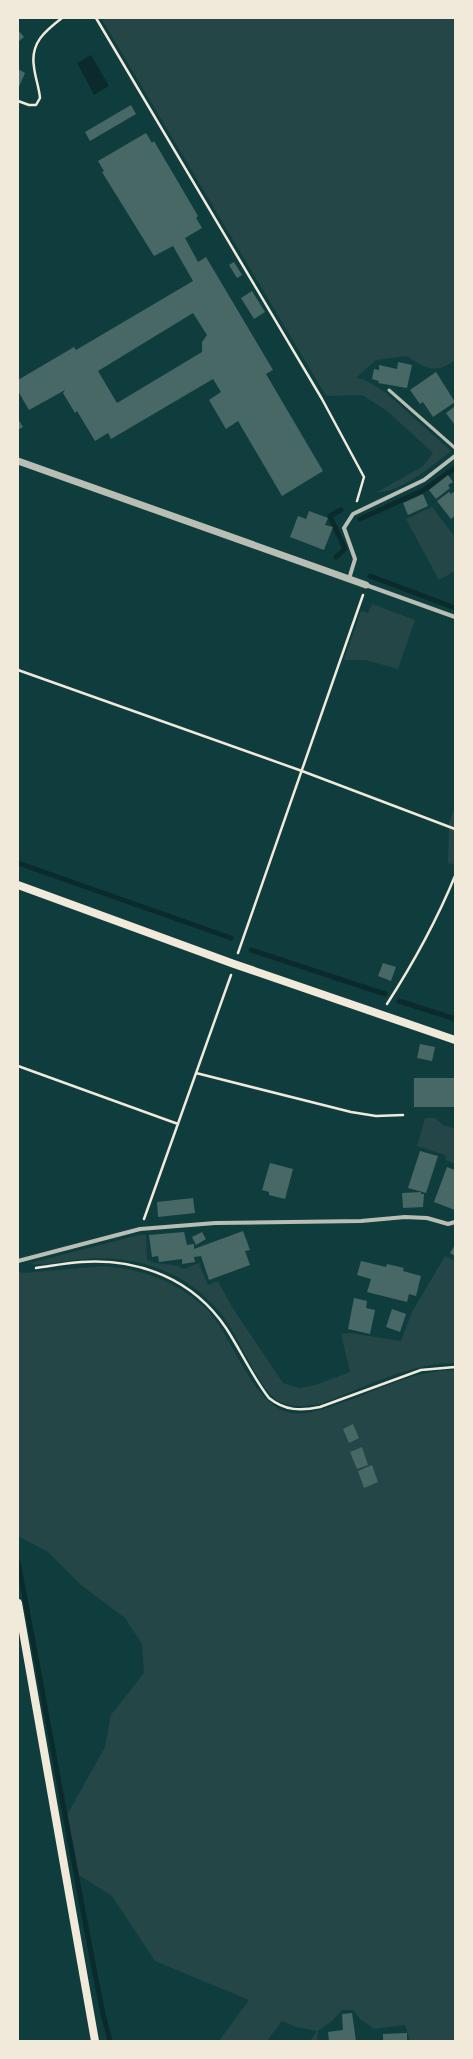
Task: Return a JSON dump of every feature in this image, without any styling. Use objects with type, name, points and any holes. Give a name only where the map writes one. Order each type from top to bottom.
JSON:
[{"type":"main road","points":[[18,886],[234,964],[455,1040]]},
{"type":"main road","points":[[18,1603],[95,2041]]},
{"type":"street","points":[[349,579],[355,559],[344,528],[353,514],[424,480],[455,456]]},
{"type":"street","points":[[18,461],[455,617]]},
{"type":"street","points":[[18,1261],[140,1229],[215,1223],[361,1221],[406,1217],[427,1218],[448,1224],[455,1222]]},
{"type":"lane","points":[[389,390],[455,448]]},
{"type":"path","points":[[18,101],[29,105],[36,104],[40,98],[33,66],[34,47],[41,36],[62,18]]},
{"type":"path","points":[[96,18],[322,399],[364,477],[353,514]]},
{"type":"path","points":[[140,1229],[302,771],[366,585]]},
{"type":"path","points":[[18,670],[302,771],[455,829]]},
{"type":"path","points":[[381,1015],[416,958],[438,918],[455,876]]},
{"type":"path","points":[[18,1066],[178,1124]]},
{"type":"path","points":[[196,1073],[351,1112],[376,1116],[403,1115]]},
{"type":"path","points":[[32,1268],[80,1262],[122,1263],[146,1268],[170,1277],[193,1292],[210,1308],[226,1328],[269,1398],[289,1409],[303,1410],[320,1407],[420,1370],[455,1367]]},
{"type":"shaded area","points":[[101,18],[455,18],[455,360],[442,367],[430,368],[419,364],[407,356],[376,360],[356,378],[365,380],[385,392],[451,451],[416,477],[395,488],[377,492],[422,467],[433,453],[386,410],[362,395],[326,396]]},
{"type":"shaded area","points":[[91,55],[109,86],[94,95],[77,63]]},
{"type":"shaded area","points":[[432,507],[455,537],[455,571],[439,580],[406,519]]},
{"type":"shaded area","points":[[372,604],[415,620],[398,669],[366,660],[344,660],[361,611],[368,613]]},
{"type":"shaded area","points":[[455,807],[455,865],[448,863],[449,823]]},
{"type":"shaded area","points":[[425,1118],[435,1118],[443,1125],[455,1129],[455,1164],[446,1160],[445,1155],[417,1146]]},
{"type":"shaded area","points":[[139,1235],[146,1235],[147,1260],[156,1263],[175,1265],[184,1269],[199,1263],[208,1285],[218,1281],[232,1307],[283,1383],[300,1388],[315,1385],[350,1372],[341,1334],[350,1333],[401,1341],[412,1312],[445,1256],[455,1261],[455,1363],[422,1367],[404,1372],[369,1384],[320,1404],[304,1406],[288,1405],[278,1401],[265,1388],[230,1327],[219,1311],[201,1293],[183,1280],[139,1262],[107,1258],[91,1258],[45,1264],[30,1263]]},
{"type":"shaded area","points":[[104,1266],[133,1270],[147,1274],[173,1285],[197,1301],[208,1311],[217,1323],[253,1383],[263,1396],[275,1406],[287,1412],[308,1413],[316,1411],[337,1405],[403,1379],[438,1371],[455,1370],[455,2041],[410,2041],[405,2025],[374,2029],[360,2019],[354,2010],[342,2010],[332,2021],[318,2031],[317,2041],[310,2041],[317,2031],[296,2027],[282,2021],[267,2041],[219,2041],[249,2000],[155,1961],[112,1896],[79,1875],[67,1815],[105,1747],[111,1715],[144,1673],[142,1644],[125,1618],[81,1585],[48,1552],[18,1536],[18,1271],[23,1273]]},
{"type":"building","points":[[18,30],[24,37],[18,42]]},
{"type":"building","points":[[18,69],[25,73],[18,89]]},
{"type":"building","points":[[131,105],[136,114],[90,141],[85,132]]},
{"type":"building","points":[[146,133],[152,143],[154,141],[198,216],[196,218],[202,228],[185,238],[198,262],[206,257],[273,370],[266,374],[323,471],[282,496],[238,421],[226,429],[209,400],[221,392],[213,379],[111,439],[108,433],[95,441],[77,411],[75,413],[63,393],[65,390],[29,410],[18,391],[18,380],[74,347],[76,350],[193,281],[173,246],[154,256],[102,172],[104,171],[98,161]],"holes":[[[193,313],[207,335],[202,342],[202,352],[117,403],[98,371]]]},
{"type":"building","points":[[234,262],[242,275],[237,278],[229,265]]},
{"type":"building","points":[[252,291],[265,312],[254,319],[241,298]]},
{"type":"building","points":[[398,362],[412,365],[407,388],[378,383],[379,381],[372,379],[374,369],[379,370],[379,365],[397,369]]},
{"type":"building","points":[[436,372],[455,402],[433,417],[423,402],[420,404],[410,390]]},
{"type":"building","points":[[454,407],[455,423],[454,424],[446,413]]},
{"type":"building","points":[[18,419],[23,427],[18,430]]},
{"type":"building","points":[[448,475],[453,482],[448,485],[450,488],[436,499],[429,490]]},
{"type":"building","points":[[455,491],[455,516],[451,519],[437,501],[449,492],[451,494]]},
{"type":"building","points":[[423,494],[428,506],[408,515],[403,503]]},
{"type":"building","points":[[309,511],[328,518],[325,525],[333,527],[324,550],[290,537],[298,516],[306,519]]},
{"type":"building","points":[[383,963],[396,967],[391,981],[378,976]]},
{"type":"building","points":[[420,1044],[435,1047],[432,1061],[417,1058]]},
{"type":"building","points":[[414,1078],[455,1078],[455,1107],[414,1107]]},
{"type":"building","points":[[420,1151],[438,1156],[426,1193],[408,1188]]},
{"type":"building","points":[[270,1163],[293,1169],[285,1199],[269,1195],[269,1192],[262,1190]]},
{"type":"building","points":[[447,1167],[455,1170],[455,1210],[434,1202]]},
{"type":"building","points":[[421,1192],[421,1194],[424,1194],[423,1207],[403,1208],[402,1193]]},
{"type":"building","points":[[193,1198],[195,1213],[158,1217],[157,1202]]},
{"type":"building","points":[[243,1231],[250,1250],[245,1251],[250,1265],[209,1280],[201,1256],[194,1257],[195,1262],[182,1264],[182,1259],[159,1262],[158,1256],[152,1257],[149,1235],[184,1232],[187,1245],[194,1244],[194,1249]]},
{"type":"building","points":[[202,1232],[206,1239],[196,1245],[192,1237]]},
{"type":"building","points":[[455,1245],[455,1256],[450,1253]]},
{"type":"building","points":[[361,1261],[386,1267],[387,1264],[404,1268],[403,1271],[421,1276],[416,1296],[409,1294],[407,1302],[367,1292],[371,1279],[357,1275]]},
{"type":"building","points":[[354,1298],[367,1301],[366,1308],[375,1310],[370,1334],[348,1329]]},
{"type":"building","points":[[392,1309],[406,1314],[400,1332],[386,1327]]},
{"type":"building","points":[[353,1424],[359,1438],[349,1443],[343,1429]]},
{"type":"building","points":[[362,1447],[368,1465],[357,1469],[350,1452]]},
{"type":"building","points":[[372,1465],[378,1482],[364,1488],[358,1471]]},
{"type":"building","points":[[352,2013],[356,2041],[329,2041],[328,2032],[343,2030],[342,2014]]},
{"type":"building","points":[[407,2033],[407,2041],[383,2041],[383,2034]]},
{"type":"waterway","points":[[360,519],[424,490],[455,468]]},
{"type":"waterway","points":[[336,557],[345,549],[330,516],[341,510]]},
{"type":"waterway","points":[[370,576],[455,608]]},
{"type":"waterway","points":[[18,863],[231,938]]},
{"type":"waterway","points":[[251,950],[385,994]]},
{"type":"waterway","points":[[399,1001],[455,1019]]},
{"type":"waterway","points":[[18,1562],[92,1958],[110,2041]]}]
